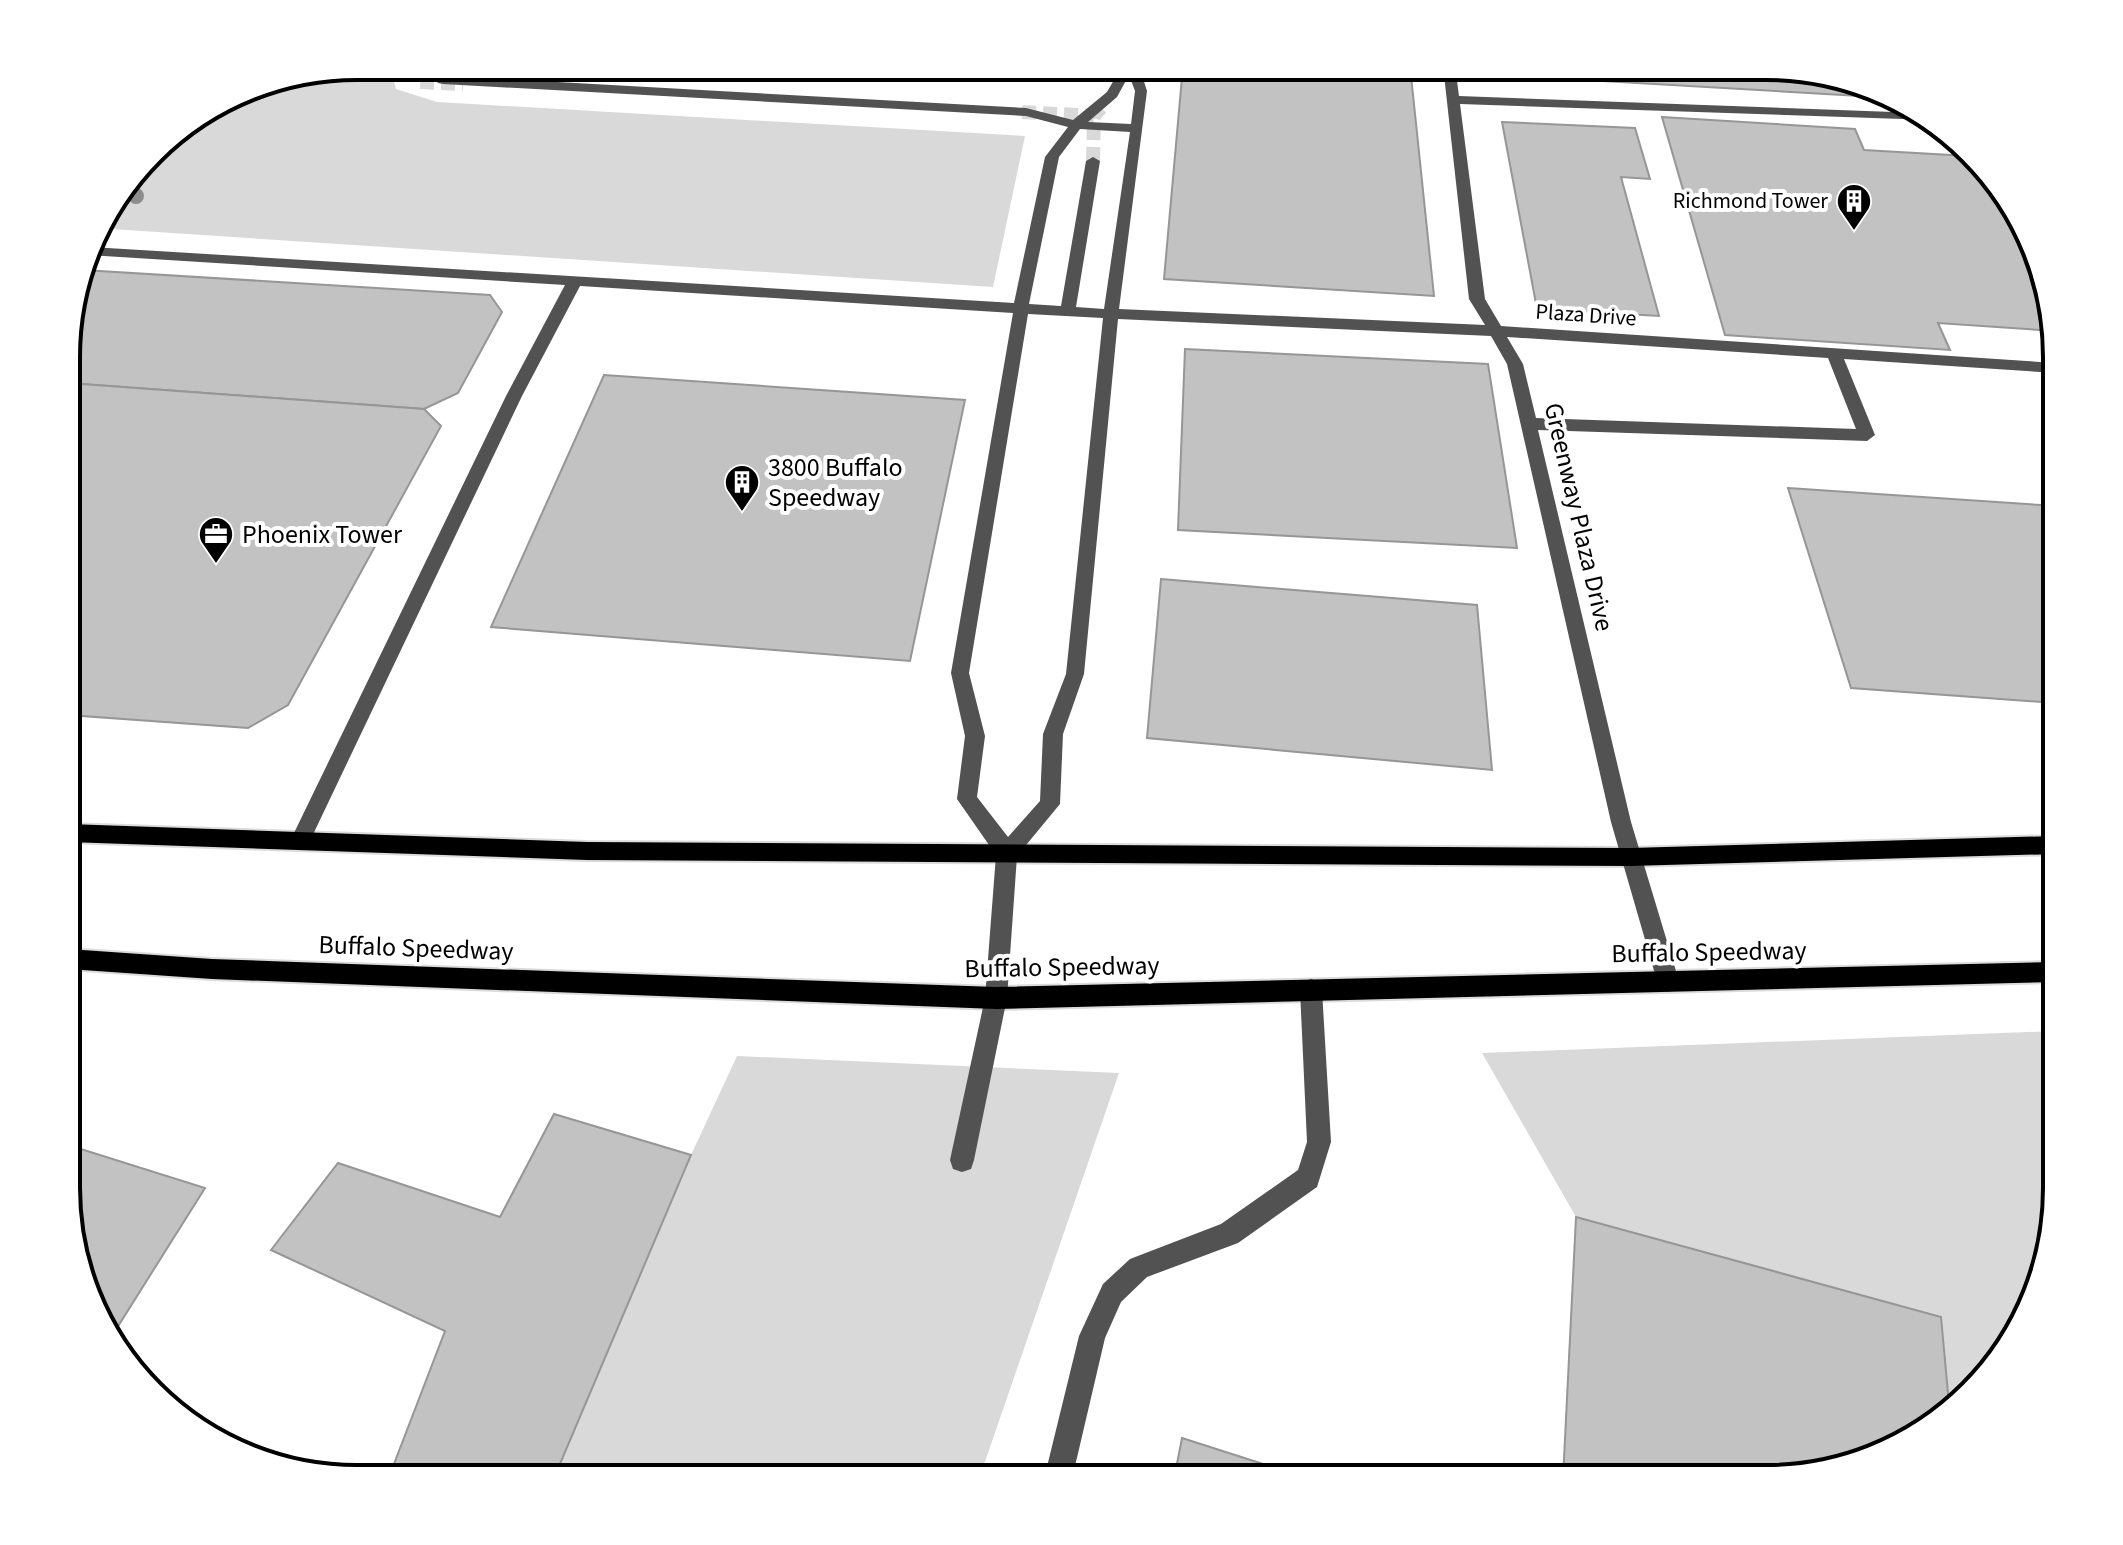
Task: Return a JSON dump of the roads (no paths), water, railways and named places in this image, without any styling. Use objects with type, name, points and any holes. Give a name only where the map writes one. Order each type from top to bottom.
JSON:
[{"type":"main road","points":[[81,833],[587,851],[1630,857],[2042,845]]},
{"type":"main road","name":"Buffalo Speedway","points":[[81,960],[228,969],[996,998],[2042,972]]},
{"type":"street","points":[[461,81],[1026,112],[1076,125],[1137,128]]},
{"type":"street","points":[[1007,853],[967,799],[975,736],[960,673],[1021,308],[1052,157],[1076,125],[1112,94],[1121,81]]},
{"type":"street","points":[[962,1160],[996,998],[1007,853],[1050,804],[1053,734],[1075,674],[1111,314],[1141,91],[1137,81]]},
{"type":"street","name":"Greenway Plaza Drive","points":[[1451,81],[1477,299],[1515,364],[1630,857],[1668,981]]},
{"type":"street","points":[[1454,100],[1902,116]]},
{"type":"street","points":[[1068,311],[1093,161]]},
{"type":"street","name":"Plaza Drive","points":[[101,252],[1111,314],[1495,331],[2042,367]]},
{"type":"street","points":[[301,839],[514,396],[576,279]]},
{"type":"street","points":[[1529,424],[1867,435],[1834,354]]},
{"type":"street","points":[[1061,1465],[1092,1336],[1112,1293],[1139,1268],[1229,1234],[1308,1178],[1319,1142],[1311,990]]},
{"type":"tunnel","points":[[419,81],[463,84]]},
{"type":"tunnel","points":[[1094,116],[1101,108]]},
{"type":"tunnel","points":[[1022,112],[1094,116]]},
{"type":"tunnel","points":[[1093,161],[1094,116]]},
{"type":"place","name":"Richmond Tower","points":[[1854,232]]},
{"type":"place","name":"3800 Buffalo Speedway","points":[[742,513]]},
{"type":"place","name":"Phoenix Tower","points":[[216,565]]}]
